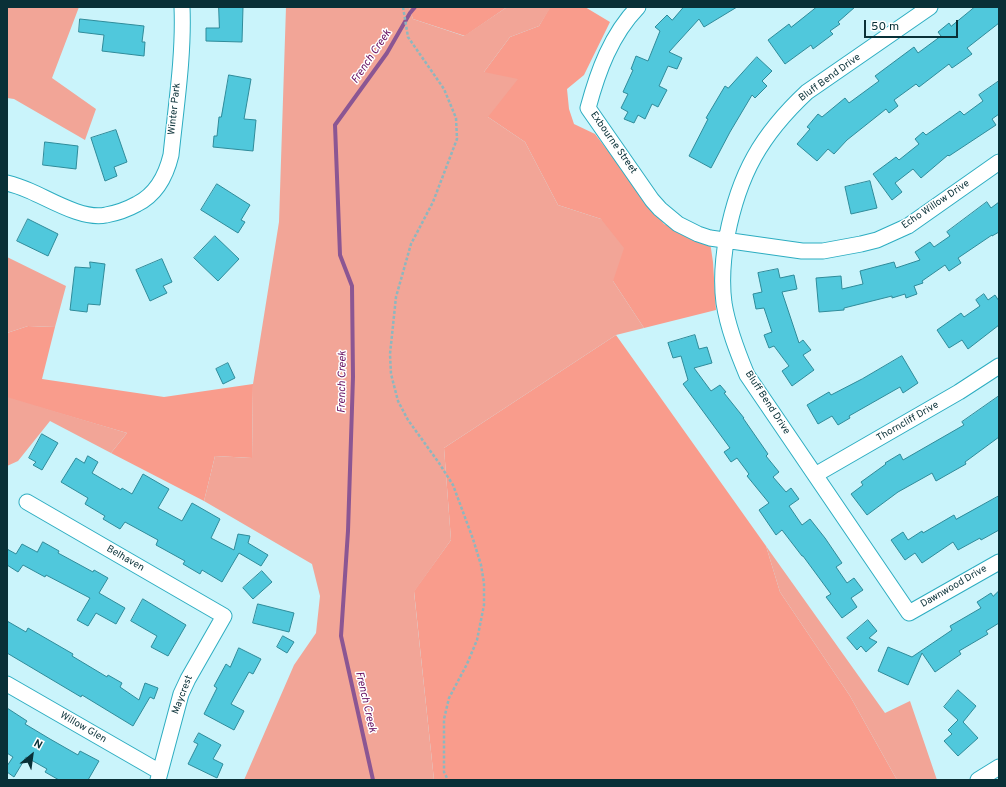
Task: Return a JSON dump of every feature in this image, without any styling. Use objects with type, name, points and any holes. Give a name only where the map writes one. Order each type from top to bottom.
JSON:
[{"type":"street","name":"Winter Park","points":[[7,183],[29,190],[63,207],[91,215],[104,216],[128,209],[142,202],[160,185],[171,155],[183,28],[182,7]]},
{"type":"street","name":"Exbourne Street","points":[[638,7],[623,25],[612,42],[595,83],[588,108],[652,200],[668,217],[688,230],[710,238],[727,241]]},
{"type":"street","name":"Bluff Bend Drive","points":[[909,613],[747,375],[735,347],[728,325],[722,279],[731,216],[739,188],[761,145],[780,120],[807,92],[930,7]]},
{"type":"street","name":"Echo Willow Drive","points":[[727,241],[802,251],[823,251],[877,240],[908,226],[999,162]]},
{"type":"street","name":"Thorncliff Drive","points":[[815,475],[959,392],[999,366]]},
{"type":"street","name":"Belhaven","points":[[27,502],[224,616]]},
{"type":"street","name":"Dawnwood Drive","points":[[909,613],[999,562]]},
{"type":"street","name":"Maycrest","points":[[159,776],[181,694],[188,678],[224,616]]},
{"type":"street","name":"Willow Glen","points":[[7,684],[159,776]]},
{"type":"street","points":[[978,780],[999,767]]},
{"type":"path","points":[[403,7],[408,37],[444,89],[456,118],[457,139],[433,202],[411,244],[396,297],[390,354],[391,374],[398,402],[408,420],[439,462],[453,485],[473,539],[481,565],[484,583],[484,605],[476,640],[467,664],[449,698],[444,719],[444,772],[448,780]]},
{"type":"shaded area","points":[[7,7],[79,7],[52,78],[96,109],[85,140],[14,99],[7,98]]},
{"type":"shaded area","points":[[286,7],[409,7],[413,19],[464,36],[507,7],[551,7],[539,26],[510,37],[484,72],[518,79],[488,117],[525,142],[558,205],[601,219],[624,248],[613,281],[644,328],[616,335],[444,448],[451,540],[414,592],[434,780],[244,780],[294,665],[316,633],[320,596],[312,564],[204,501],[215,456],[252,458],[253,384],[279,222]]},
{"type":"shaded area","points":[[409,7],[507,7],[465,36],[413,19]]},
{"type":"shaded area","points":[[550,7],[585,7],[610,22],[584,75],[567,89],[569,109],[574,124],[595,134],[664,224],[710,242],[713,262],[716,310],[644,328],[613,281],[601,219],[558,205],[525,142],[488,117],[484,72],[510,37],[539,26]]},
{"type":"shaded area","points":[[7,257],[66,286],[55,327],[28,326],[7,333]]},
{"type":"shaded area","points":[[28,326],[55,327],[42,379],[164,397],[253,384],[252,458],[215,456],[204,501],[111,453],[127,433],[7,398],[7,333]]},
{"type":"shaded area","points":[[616,335],[766,546],[780,592],[850,696],[897,780],[434,780],[414,591],[451,540],[444,448]]},
{"type":"shaded area","points":[[7,397],[127,433],[111,453],[50,421],[18,461],[7,466]]},
{"type":"shaded area","points":[[766,546],[885,713],[910,701],[937,780],[897,780],[850,696],[780,592]]},
{"type":"building","points":[[219,7],[243,7],[242,42],[206,41],[206,28],[219,28]]},
{"type":"building","points":[[684,7],[737,7],[704,27],[699,19],[669,52],[682,58],[677,69],[668,66],[659,86],[667,90],[658,107],[652,104],[645,119],[638,115],[634,123],[624,119],[628,112],[621,108],[628,94],[623,92],[633,70],[631,69],[636,56],[648,61],[660,31],[655,27],[667,15],[672,20]]},
{"type":"building","points":[[817,7],[855,7],[838,22],[840,24],[830,31],[833,34],[813,49],[811,45],[785,64],[768,40],[789,24],[791,27]]},
{"type":"building","points":[[975,7],[999,7],[999,23],[967,48],[972,54],[952,68],[949,64],[919,87],[916,84],[894,100],[898,106],[889,113],[886,109],[847,140],[834,154],[828,149],[817,161],[797,144],[810,129],[807,127],[818,114],[822,117],[845,98],[849,103],[879,81],[875,76],[914,47],[918,53],[941,36],[938,32],[949,23],[951,26]]},
{"type":"building","points":[[80,19],[144,26],[142,42],[145,42],[144,56],[102,51],[104,35],[79,32]]},
{"type":"building","points":[[757,57],[772,71],[762,81],[767,86],[755,98],[752,95],[711,168],[689,156],[708,119],[706,118],[725,86],[728,88]]},
{"type":"building","points":[[229,75],[251,79],[244,119],[256,120],[253,151],[213,147],[214,136],[217,136],[219,117],[221,117]]},
{"type":"building","points":[[999,81],[999,114],[992,119],[996,125],[949,156],[948,155],[921,178],[913,169],[895,183],[902,192],[892,200],[873,174],[896,157],[899,160],[919,144],[915,139],[923,132],[926,135],[960,111],[964,115],[983,101],[979,95]]},
{"type":"building","points":[[116,130],[127,162],[114,167],[117,176],[105,181],[91,138]]},
{"type":"building","points":[[45,142],[78,146],[76,169],[43,165]]},
{"type":"building","points":[[870,181],[877,208],[851,214],[845,187]]},
{"type":"building","points":[[217,184],[250,205],[241,220],[245,222],[238,233],[201,210]]},
{"type":"building","points":[[987,202],[991,208],[999,202],[999,232],[992,235],[958,258],[961,263],[949,271],[945,265],[922,281],[923,283],[914,286],[917,294],[906,298],[905,294],[892,298],[892,296],[844,308],[844,310],[819,312],[816,278],[841,276],[842,289],[863,284],[860,271],[894,262],[896,268],[920,260],[915,252],[930,242],[934,247],[950,236],[947,232]]},
{"type":"building","points":[[28,219],[58,234],[48,256],[17,241]]},
{"type":"building","points":[[215,236],[239,259],[218,281],[194,258]]},
{"type":"building","points":[[162,259],[172,282],[163,286],[167,293],[150,301],[136,270]]},
{"type":"building","points":[[90,262],[105,264],[100,305],[88,304],[87,312],[70,310],[75,267],[90,268]]},
{"type":"building","points":[[778,269],[780,278],[794,275],[797,289],[782,292],[799,343],[803,340],[811,350],[803,355],[814,370],[792,386],[782,371],[789,366],[774,346],[769,348],[764,335],[772,332],[764,308],[756,309],[753,294],[762,292],[758,273]]},
{"type":"building","points":[[984,294],[988,300],[995,295],[999,301],[999,325],[968,349],[962,340],[949,348],[937,330],[961,313],[964,317],[980,306],[976,300]]},
{"type":"building","points":[[695,335],[699,349],[707,347],[712,363],[694,368],[711,391],[720,385],[726,392],[724,393],[744,418],[768,454],[766,456],[779,472],[773,477],[786,492],[791,488],[799,499],[789,506],[802,525],[810,519],[842,563],[836,567],[847,583],[854,578],[863,590],[851,598],[857,607],[842,618],[826,597],[831,594],[803,556],[782,530],[776,535],[759,510],[769,503],[747,476],[749,474],[737,458],[731,462],[724,452],[730,448],[683,384],[688,380],[681,356],[673,358],[668,343]]},
{"type":"building","points":[[902,356],[918,383],[903,393],[900,387],[849,416],[850,418],[838,425],[832,416],[818,424],[807,405],[829,392],[831,395]]},
{"type":"building","points":[[228,363],[235,378],[223,384],[216,369]]},
{"type":"building","points":[[999,396],[999,437],[965,462],[966,464],[936,481],[932,473],[898,492],[867,515],[851,494],[863,485],[861,482],[886,464],[885,463],[900,454],[903,460],[964,425],[962,422]]},
{"type":"building","points":[[42,434],[58,443],[42,470],[33,465],[36,462],[29,458]]},
{"type":"building","points":[[88,456],[98,462],[92,473],[121,490],[122,488],[132,494],[143,474],[169,489],[158,508],[182,521],[192,503],[220,519],[211,538],[234,550],[238,534],[250,536],[248,543],[268,555],[261,566],[239,553],[222,582],[202,570],[200,574],[183,564],[185,561],[156,545],[158,540],[125,522],[120,529],[103,519],[105,516],[85,504],[88,498],[61,482],[76,458],[84,463]]},
{"type":"building","points":[[999,496],[999,530],[958,550],[953,542],[922,563],[915,553],[905,560],[891,540],[903,532],[908,540],[922,531],[923,533],[954,515],[956,519]]},
{"type":"building","points":[[43,542],[59,551],[58,553],[93,572],[94,570],[108,578],[99,593],[125,608],[116,624],[96,613],[88,626],[77,620],[90,598],[23,565],[18,572],[7,565],[7,549],[16,554],[22,544],[37,552]]},
{"type":"building","points":[[262,571],[272,582],[253,599],[243,588]]},
{"type":"building","points":[[999,591],[999,623],[986,631],[988,634],[959,651],[961,654],[935,672],[922,653],[908,685],[878,671],[888,647],[912,657],[952,630],[950,626],[981,608],[977,602],[991,593],[993,596]]},
{"type":"building","points":[[143,599],[186,625],[168,656],[151,647],[157,636],[131,621]]},
{"type":"building","points":[[258,604],[294,613],[289,632],[253,623]]},
{"type":"building","points":[[868,620],[877,631],[869,638],[877,642],[866,652],[861,646],[857,650],[847,638]]},
{"type":"building","points":[[7,621],[26,632],[28,628],[73,654],[72,656],[107,677],[108,675],[122,683],[120,687],[139,700],[145,683],[158,688],[154,699],[150,697],[133,726],[82,695],[81,697],[7,653]]},
{"type":"building","points":[[283,636],[294,642],[287,653],[277,647]]},
{"type":"building","points":[[239,648],[261,659],[253,674],[249,672],[231,704],[244,711],[234,730],[204,714],[217,688],[214,686],[226,664],[230,667]]},
{"type":"building","points":[[958,690],[976,706],[963,722],[978,738],[958,756],[944,741],[952,734],[948,730],[958,720],[944,707]]},
{"type":"building","points":[[7,708],[27,721],[25,724],[50,739],[78,755],[80,751],[99,761],[88,780],[59,780],[45,772],[47,769],[26,757],[14,777],[7,772],[7,766],[13,757],[7,753]]},
{"type":"building","points":[[199,733],[221,745],[213,759],[223,764],[217,778],[188,764],[198,744],[194,742]]},
{"type":"waterway","name":"French Creek","points":[[373,780],[341,636],[348,531],[353,377],[352,286],[340,255],[335,125],[387,53],[415,7]]}]
